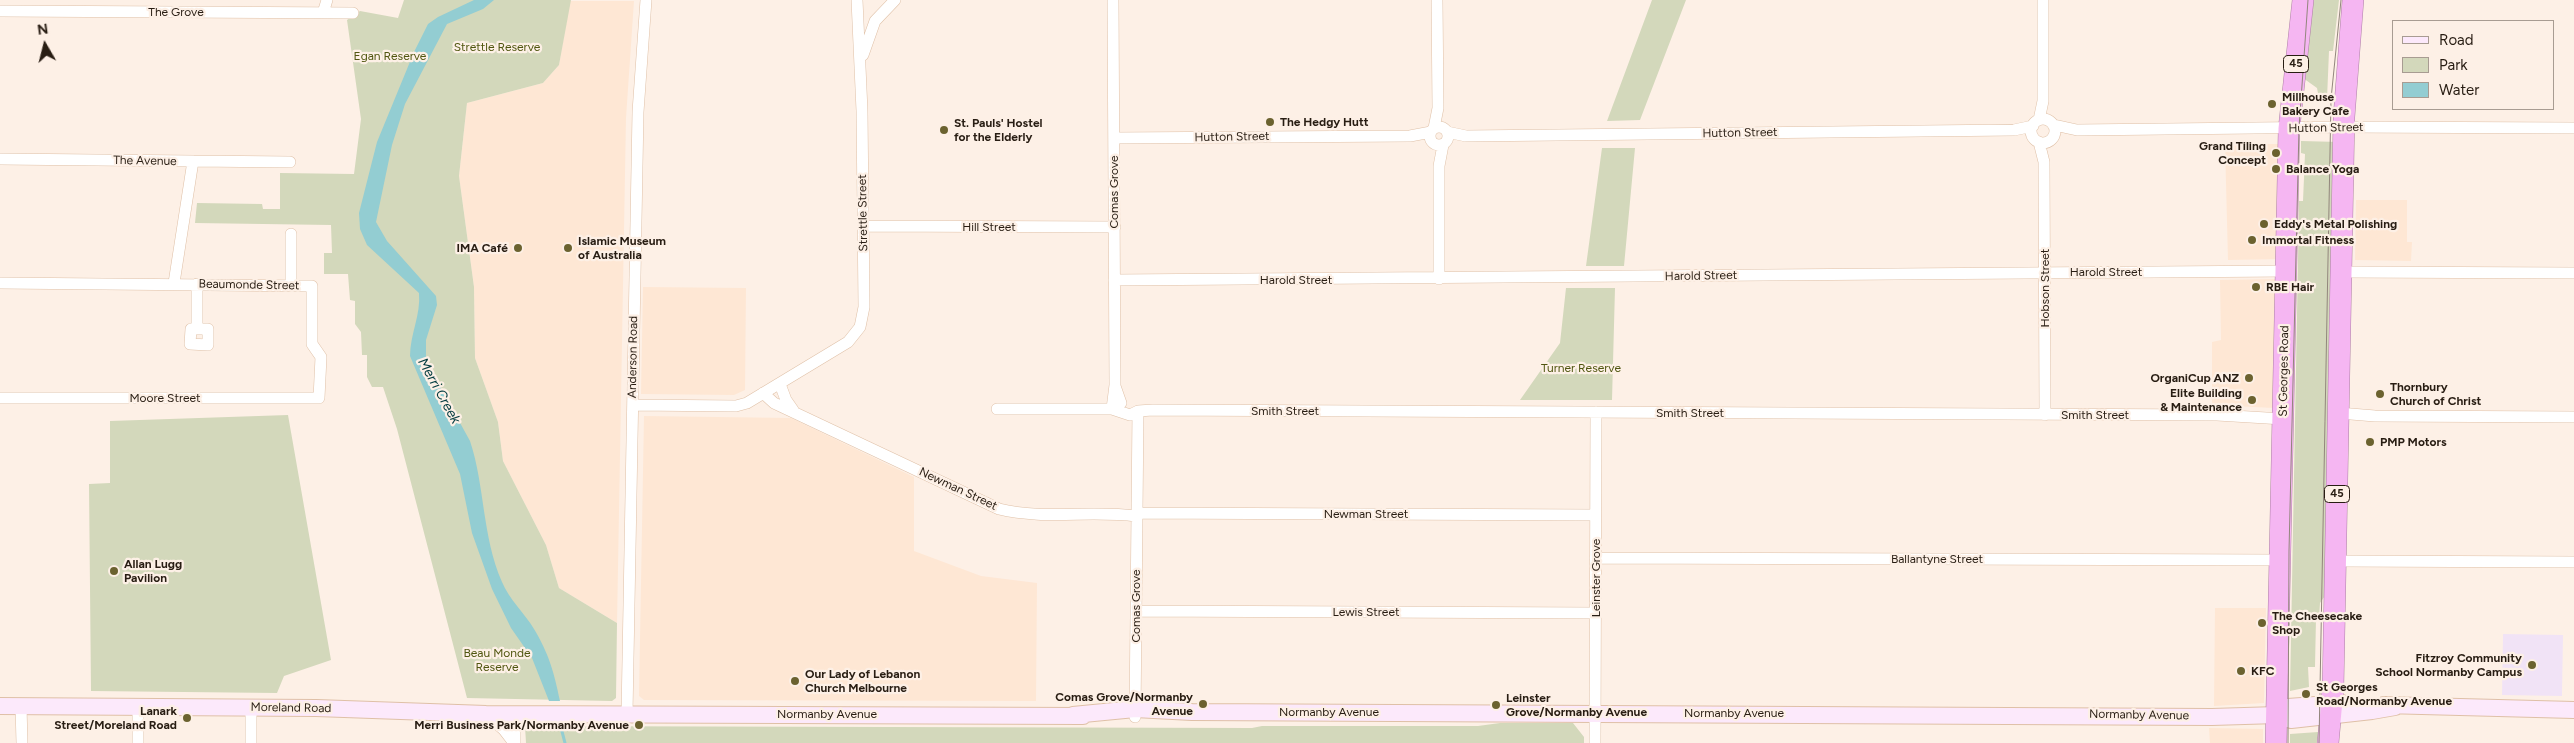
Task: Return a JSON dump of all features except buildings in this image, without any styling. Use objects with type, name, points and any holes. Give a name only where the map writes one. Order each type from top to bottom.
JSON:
[{"type":"highway","name":"St Georges Road","points":[[2276,743],[2289,128],[2303,0]]},
{"type":"highway","name":"45","points":[[2328,743],[2332,709],[2336,561],[2344,127],[2353,0]]},
{"type":"main road","name":"Moreland Road","points":[[0,706],[582,714]]},
{"type":"main road","name":"Normanby Avenue","points":[[582,714],[1073,715],[1192,712],[2212,717],[2277,715],[2291,720],[2332,709],[2395,706],[2574,710]]},
{"type":"street","points":[[323,13],[327,0]]},
{"type":"street","name":"Anderson Road","points":[[627,714],[638,112],[646,0]]},
{"type":"street","name":"Strettle Street","points":[[780,384],[848,342],[860,327],[864,307],[860,64],[857,0]]},
{"type":"street","points":[[860,64],[869,31],[875,21],[895,0]]},
{"type":"street","name":"Comas Grove","points":[[1113,0],[1115,385],[1117,406]]},
{"type":"street","points":[[1437,0],[1439,279]]},
{"type":"street","name":"Hobson Street","points":[[2042,0],[2045,415]]},
{"type":"street","name":"The Grove","points":[[0,11],[353,13]]},
{"type":"street","name":"Hutton Street","points":[[1114,138],[2344,127],[2574,128]]},
{"type":"street","name":"The Avenue","points":[[0,159],[290,162]]},
{"type":"street","points":[[174,284],[193,161]]},
{"type":"street","name":"Hill Street","points":[[863,226],[1115,227]]},
{"type":"street","points":[[291,234],[291,286]]},
{"type":"street","name":"Harold Street","points":[[1114,280],[1439,279],[2287,270]]},
{"type":"street","points":[[2342,272],[2574,273]]},
{"type":"street","name":"Beaumonde Street","points":[[0,283],[312,286],[312,344],[321,357],[319,386]]},
{"type":"street","points":[[197,284],[197,329]]},
{"type":"street","points":[[633,406],[736,406],[747,403],[780,384],[793,410]]},
{"type":"street","name":"Moore Street","points":[[0,398],[319,398],[319,386]]},
{"type":"street","name":"Newman Street","points":[[764,394],[774,403],[793,410],[999,508],[1025,513],[1595,515]]},
{"type":"street","name":"Smith Street","points":[[997,409],[1117,406],[1134,413],[1596,412],[2284,416]]},
{"type":"street","name":"Leinster Grove","points":[[1595,743],[1596,412]]},
{"type":"street","name":"Comas Grove","points":[[1134,413],[1140,418],[1136,434],[1135,713]]},
{"type":"street","points":[[2339,416],[2574,417]]},
{"type":"street","name":"Ballantyne Street","points":[[1595,558],[2279,560]]},
{"type":"street","points":[[2336,561],[2574,562]]},
{"type":"street","name":"Lewis Street","points":[[1136,611],[1596,613]]},
{"type":"street","points":[[21,706],[22,743]]},
{"type":"street","points":[[138,707],[138,743]]},
{"type":"street","points":[[251,708],[251,743]]},
{"type":"street","points":[[486,714],[515,743]]},
{"type":"street","points":[[515,743],[515,725],[531,714]]},
{"type":"shaded area","points":[[570,1],[634,1],[626,118],[617,623],[559,588],[546,545],[503,461],[498,422],[475,358],[474,287],[459,176],[467,103],[543,83],[559,65]]},
{"type":"shaded area","points":[[2225,144],[2281,144],[2282,259],[2228,260]]},
{"type":"shaded area","points":[[2356,200],[2407,200],[2407,242],[2412,242],[2411,261],[2355,260]]},
{"type":"shaded area","points":[[2277,279],[2274,408],[2212,405],[2212,342],[2221,340],[2220,280]]},
{"type":"shaded area","points":[[643,287],[746,288],[745,390],[734,395],[641,394]]},
{"type":"shaded area","points":[[644,416],[791,418],[914,477],[914,551],[981,576],[1037,583],[1036,701],[644,700],[639,696]]},
{"type":"shaded area","points":[[2215,608],[2266,608],[2264,703],[2214,706]]},
{"type":"shaded area","name":"Fitzroy Community School Normanby Campus","points":[[2503,634],[2563,635],[2562,696],[2502,695]]},
{"type":"shaded area","points":[[2209,728],[2263,729],[2263,743],[2210,743]]},
{"type":"green space","points":[[404,0],[571,0],[559,65],[543,83],[467,103],[459,176],[474,287],[475,358],[498,422],[503,461],[546,545],[559,588],[617,623],[616,698],[612,701],[467,698],[397,429],[383,387],[372,387],[367,377],[367,355],[362,355],[361,332],[355,324],[355,301],[350,300],[348,274],[324,274],[324,253],[332,253],[331,225],[195,223],[197,203],[262,204],[263,209],[280,209],[280,173],[354,174],[361,119],[347,20],[360,11],[398,18]]},
{"type":"green space","points":[[1652,0],[1686,0],[1640,120],[1607,121]]},
{"type":"green space","points":[[2310,0],[2339,0],[2333,51],[2329,51],[2327,99],[2319,99],[2317,88],[2303,78]]},
{"type":"green space","points":[[2301,141],[2339,142],[2327,593],[2320,603],[2319,618],[2316,618],[2315,667],[2308,667],[2309,687],[2290,691],[2299,201],[2303,201],[2305,154],[2301,153]]},
{"type":"green space","points":[[1602,148],[1635,148],[1624,266],[1586,266]]},
{"type":"green space","name":"Turner Reserve","points":[[1566,288],[1615,288],[1612,400],[1520,400],[1560,343]]},
{"type":"green space","points":[[288,415],[331,660],[284,676],[277,693],[91,691],[89,484],[110,483],[110,421]]},
{"type":"green space","points":[[1500,723],[1573,723],[1584,737],[1584,743],[526,743],[525,726],[1252,728],[1262,726],[1478,726]]},
{"type":"green space","points":[[2318,732],[2318,743],[2290,743],[2290,734]]},
{"type":"water","points":[[474,0],[494,0],[483,9],[447,24],[405,104],[392,145],[376,222],[387,241],[436,296],[437,305],[426,340],[426,361],[470,441],[479,476],[487,529],[495,565],[505,588],[530,623],[544,647],[553,672],[560,701],[549,701],[532,658],[511,628],[492,589],[472,533],[460,474],[410,356],[419,293],[367,245],[360,229],[359,213],[377,142],[414,52],[428,24],[438,17]]},
{"type":"waterway","name":"Merri Creek","points":[[559,720],[565,743]]},
{"type":"tram line","points":[[2288,743],[2289,551],[2299,128],[2308,0]]},
{"type":"tram line","points":[[2319,743],[2331,99],[2341,0]]},
{"type":"place","name":"Millhouse Bakery Cafe","points":[[2272,104]]},
{"type":"place","name":"The Hedgy Hutt","points":[[1270,122]]},
{"type":"place","name":"St. Pauls' Hostel for the Elderly","points":[[944,130]]},
{"type":"place","name":"Grand Tiling Concept","points":[[2276,153]]},
{"type":"place","name":"Balance Yoga","points":[[2276,169]]},
{"type":"place","name":"Eddy's Metal Polishing","points":[[2264,224]]},
{"type":"place","name":"Immortal Fitness","points":[[2252,240]]},
{"type":"place","name":"IMA Café","points":[[518,248]]},
{"type":"place","name":"Islamic Museum of Australia","points":[[568,248]]},
{"type":"place","name":"RBE Hair","points":[[2256,287]]},
{"type":"place","name":"OrganiCup ANZ","points":[[2249,378]]},
{"type":"place","name":"Thornbury Church of Christ","points":[[2380,394]]},
{"type":"place","name":"Elite Building & Maintenance","points":[[2252,400]]},
{"type":"place","name":"PMP Motors","points":[[2370,442]]},
{"type":"place","name":"Allan Lugg Pavilion","points":[[114,571]]},
{"type":"place","name":"The Cheesecake Shop","points":[[2262,623]]},
{"type":"place","name":"Fitzroy Community School Normanby Campus","points":[[2532,665]]},
{"type":"place","name":"KFC","points":[[2241,671]]},
{"type":"place","name":"Our Lady of Lebanon Church Melbourne","points":[[795,681]]},
{"type":"place","name":"St Georges Road/Normanby Avenue","points":[[2306,694]]},
{"type":"place","name":"Comas Grove/Normanby Avenue","points":[[1203,704]]},
{"type":"place","name":"Leinster Grove/Normanby Avenue","points":[[1496,705]]},
{"type":"place","name":"Lanark Street/Moreland Road","points":[[187,718]]},
{"type":"place","name":"Merri Business Park/Normanby Avenue","points":[[639,725]]},
{"type":"park label","name":"Strettle Reserve","points":[[497,47]]},
{"type":"park label","name":"Egan Reserve","points":[[390,56]]},
{"type":"park label","name":"Beau Monde Reserve","points":[[497,660]]}]
